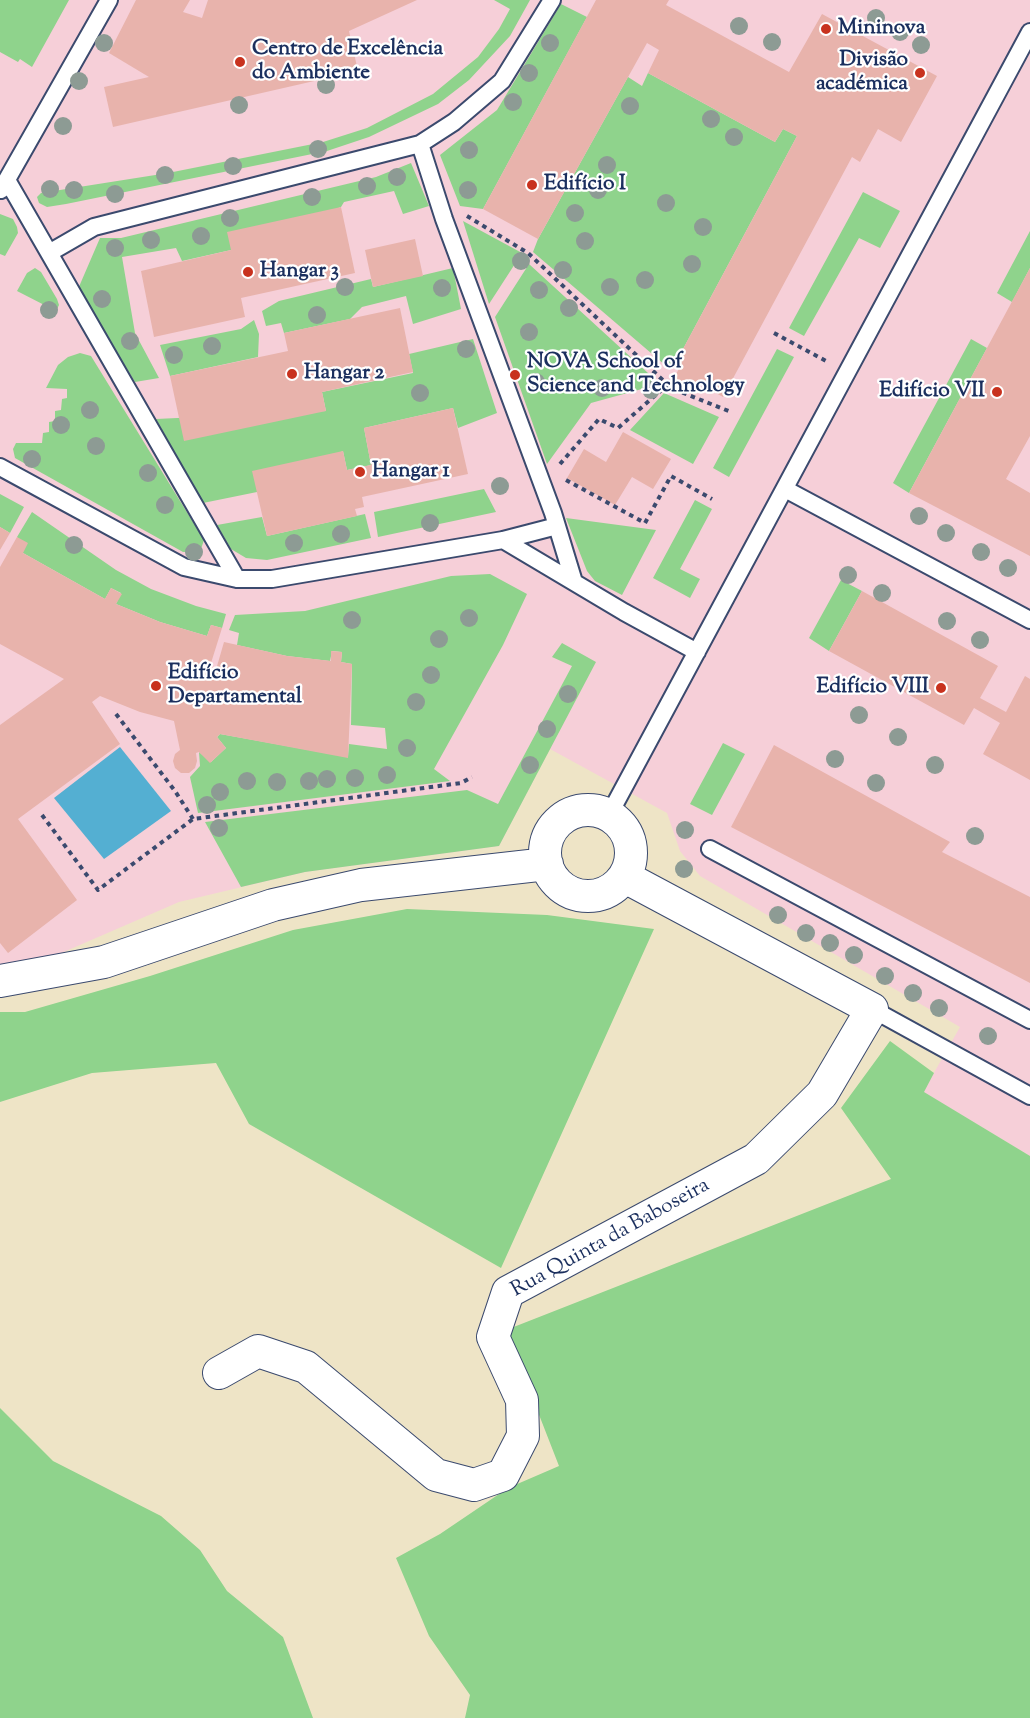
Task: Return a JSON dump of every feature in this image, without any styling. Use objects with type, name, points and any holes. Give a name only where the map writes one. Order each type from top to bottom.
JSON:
[{"type":"street","points":[[593,811],[609,815],[620,824],[630,842],[630,863],[625,877],[603,894],[589,896],[575,894],[562,888],[553,877],[547,864],[546,848],[551,832],[562,819],[577,812],[593,811]]},
{"type":"street","points":[[0,981],[104,962],[273,904],[361,885],[547,864]]},
{"type":"street","points":[[625,877],[872,1009]]},
{"type":"street","name":"Rua Quinta da Baboseira","points":[[219,1373],[258,1351],[306,1367],[436,1475],[474,1485],[502,1475],[523,1436],[522,1400],[493,1337],[508,1292],[756,1159],[822,1094],[872,1009]]},
{"type":"lane","points":[[109,0],[3,186],[49,253],[237,579]]},
{"type":"lane","points":[[49,253],[94,227],[420,144],[454,122],[502,81],[552,0]]},
{"type":"lane","points":[[609,815],[785,489],[1024,58],[1030,32]]},
{"type":"lane","points":[[420,144],[444,219],[557,526],[574,582]]},
{"type":"lane","points":[[0,467],[184,567],[237,579],[272,579],[503,540],[557,526]]},
{"type":"lane","points":[[785,489],[1030,620]]},
{"type":"lane","points":[[503,540],[697,652]]},
{"type":"lane","points":[[710,849],[1030,1020]]},
{"type":"lane","points":[[872,1009],[1030,1096]]},
{"type":"path","points":[[465,214],[528,253],[668,385],[666,386]]},
{"type":"path","points":[[774,333],[814,355]]},
{"type":"path","points":[[666,386],[731,412]]},
{"type":"path","points":[[553,472],[599,419],[618,428],[666,386]]},
{"type":"path","points":[[563,478],[645,523],[671,476],[712,499]]},
{"type":"path","points":[[116,714],[175,791],[193,819]]},
{"type":"path","points":[[42,815],[98,890],[193,819],[461,783],[472,777]]},
{"type":"shaded area","name":"NOVA School of Science and Technology","points":[[0,0],[1030,0],[1030,1156],[923,1092],[960,1027],[700,876],[680,851],[667,813],[550,749],[499,846],[305,872],[179,902],[36,964],[0,964]]},
{"type":"green space","points":[[0,0],[69,0],[32,67],[20,59],[18,62],[0,52]]},
{"type":"green space","points":[[494,0],[530,0],[510,36],[469,80],[438,104],[369,137],[327,151],[66,204],[47,207],[39,203],[37,197],[41,193],[168,173],[323,142],[367,128],[433,94],[478,57],[499,29],[510,9]]},
{"type":"green space","points":[[561,4],[587,17],[483,209],[460,206],[440,155],[497,110]]},
{"type":"green space","points":[[648,73],[775,142],[783,129],[797,136],[675,364],[665,365],[533,252],[538,239],[628,77],[642,86]]},
{"type":"green space","points":[[411,163],[429,206],[403,214],[394,191],[344,202],[341,207],[231,250],[182,261],[176,248],[122,257],[135,333],[159,378],[135,382],[78,289],[100,238],[121,238],[376,177]]},
{"type":"green space","points":[[863,192],[900,211],[880,248],[859,238],[804,336],[789,328]]},
{"type":"green space","points":[[0,214],[13,219],[18,233],[5,256],[0,254]]},
{"type":"green space","points":[[463,221],[522,253],[489,304]]},
{"type":"green space","points":[[1030,231],[1030,268],[1012,302],[997,293]]},
{"type":"green space","points":[[529,264],[660,384],[591,403],[547,464],[495,317]]},
{"type":"green space","points":[[35,268],[41,272],[57,299],[59,305],[56,311],[17,291],[27,273]]},
{"type":"green space","points":[[453,268],[461,309],[413,324],[406,296],[362,307],[350,319],[284,333],[281,323],[266,326],[262,311],[279,301],[371,279],[373,287]]},
{"type":"green space","points":[[254,320],[259,334],[258,357],[170,376],[160,345],[241,329]]},
{"type":"green space","points":[[473,339],[497,413],[458,428],[453,408],[364,428],[371,465],[347,470],[343,451],[257,492],[203,503],[156,419],[326,411],[322,392],[413,373],[409,354]]},
{"type":"green space","points":[[971,339],[987,348],[909,493],[893,483]]},
{"type":"green space","points":[[777,349],[794,357],[729,477],[713,468]]},
{"type":"green space","points":[[80,353],[91,356],[204,540],[200,552],[183,552],[15,458],[13,449],[16,443],[42,443],[43,433],[49,432],[49,422],[55,421],[55,411],[61,410],[62,399],[67,398],[67,389],[46,388],[58,365],[68,357]]},
{"type":"green space","points":[[664,393],[719,417],[693,464],[630,430]]},
{"type":"green space","points":[[484,489],[496,512],[378,537],[374,512]]},
{"type":"green space","points":[[0,494],[24,507],[10,533],[0,527]]},
{"type":"green space","points":[[695,500],[712,509],[680,569],[700,579],[690,598],[653,578]]},
{"type":"green space","points":[[32,512],[116,570],[151,589],[196,606],[226,614],[222,628],[211,625],[207,636],[160,622],[116,604],[121,593],[111,588],[105,599],[23,553],[17,537]]},
{"type":"green space","points":[[365,514],[371,538],[267,560],[246,558],[231,549],[217,525],[262,517],[267,536]]},
{"type":"green space","points":[[566,518],[656,530],[622,595],[595,581],[587,571]]},
{"type":"green space","points":[[490,574],[527,594],[503,645],[434,769],[450,781],[198,813],[190,777],[200,766],[199,752],[211,762],[226,748],[217,737],[220,734],[348,757],[349,744],[387,749],[385,728],[351,725],[352,664],[341,662],[342,652],[332,651],[330,661],[287,656],[237,645],[239,633],[229,630],[235,615],[305,611],[451,576]]},
{"type":"green space","points":[[841,580],[862,591],[829,651],[809,638]]},
{"type":"green space","points":[[562,643],[596,662],[499,846],[305,872],[241,887],[205,822],[467,790],[498,804],[572,666],[552,657]]},
{"type":"green space","points":[[723,743],[745,754],[712,815],[690,804]]},
{"type":"green space","points":[[407,909],[547,915],[654,929],[501,1268],[249,1124],[216,1063],[92,1073],[0,1102],[0,1012],[25,1012],[150,976],[293,930]]},
{"type":"green space","points":[[890,1041],[934,1073],[924,1092],[1030,1156],[1030,1718],[465,1718],[470,1695],[429,1636],[396,1558],[440,1534],[508,1488],[559,1466],[506,1330],[891,1179],[841,1108]]},
{"type":"green space","points":[[0,1408],[53,1461],[161,1516],[200,1550],[227,1591],[283,1637],[313,1718],[0,1718]]},
{"type":"water","points":[[120,747],[171,811],[104,859],[54,798]]},
{"type":"building","name":"Centro de Excelência do Ambiente","points":[[136,0],[190,0],[183,12],[202,18],[208,0],[417,0],[349,31],[358,71],[113,127],[104,87],[149,77],[109,53]]},
{"type":"building","name":"Edifício I","points":[[596,0],[669,0],[666,5],[789,72],[822,14],[937,76],[901,142],[878,129],[860,162],[852,157],[723,397],[698,383],[692,395],[671,383],[680,367],[675,364],[797,136],[783,129],[775,142],[648,73],[659,50],[647,43],[538,239],[483,209]]},
{"type":"building","name":"Hangar 3","points":[[341,207],[355,273],[241,298],[245,317],[154,337],[141,271],[231,250],[227,232]]},
{"type":"building","points":[[415,239],[423,276],[373,287],[365,250]]},
{"type":"building","name":"Edifício VII","points":[[1030,268],[1030,436],[1006,479],[1030,493],[1030,556],[909,493]]},
{"type":"building","name":"Hangar 2","points":[[400,308],[413,372],[322,392],[326,411],[184,441],[170,376],[288,351],[284,333]]},
{"type":"building","name":"Hangar 1","points":[[453,408],[468,474],[362,497],[364,507],[355,509],[357,516],[267,536],[252,471],[343,451],[347,470],[371,465],[364,428]]},
{"type":"building","points":[[623,432],[671,459],[653,489],[632,477],[615,505],[567,478],[584,449],[606,462]]},
{"type":"building","points":[[0,527],[10,533],[0,550]]},
{"type":"building","points":[[17,537],[28,543],[23,553],[105,599],[111,588],[122,594],[116,604],[160,622],[207,636],[211,625],[222,628],[206,679],[213,680],[224,642],[287,656],[331,661],[331,651],[342,652],[341,662],[352,664],[348,758],[220,734],[217,737],[226,748],[210,763],[199,752],[196,753],[195,768],[189,773],[181,773],[175,768],[173,761],[175,754],[180,750],[174,721],[140,712],[100,696],[92,702],[120,744],[18,819],[77,900],[8,953],[0,943],[0,725],[64,679],[0,644],[0,567]]},
{"type":"building","name":"Edifício VIII","points":[[862,591],[998,666],[980,698],[1006,712],[1025,676],[1030,679],[1030,780],[983,754],[1000,723],[974,708],[964,725],[829,651]]},
{"type":"building","points":[[774,745],[950,842],[942,852],[1030,897],[1030,983],[731,827]]},
{"type":"place","name":"Mininova","points":[[826,29]]},
{"type":"place","name":"Centro de Excelência do Ambiente","points":[[240,62]]},
{"type":"place","name":"Divisão académica","points":[[920,73]]},
{"type":"place","name":"Edifício I","points":[[532,185]]},
{"type":"place","name":"Hangar 3","points":[[248,272]]},
{"type":"place","name":"Hangar 2","points":[[292,374]]},
{"type":"place","name":"NOVA School of Science and Technology","points":[[515,375]]},
{"type":"place","name":"Edifício VII","points":[[997,392]]},
{"type":"place","name":"Hangar 1","points":[[360,472]]},
{"type":"place","name":"Edifício Departamental","points":[[156,686]]},
{"type":"place","name":"Edifício VIII","points":[[941,688]]}]
